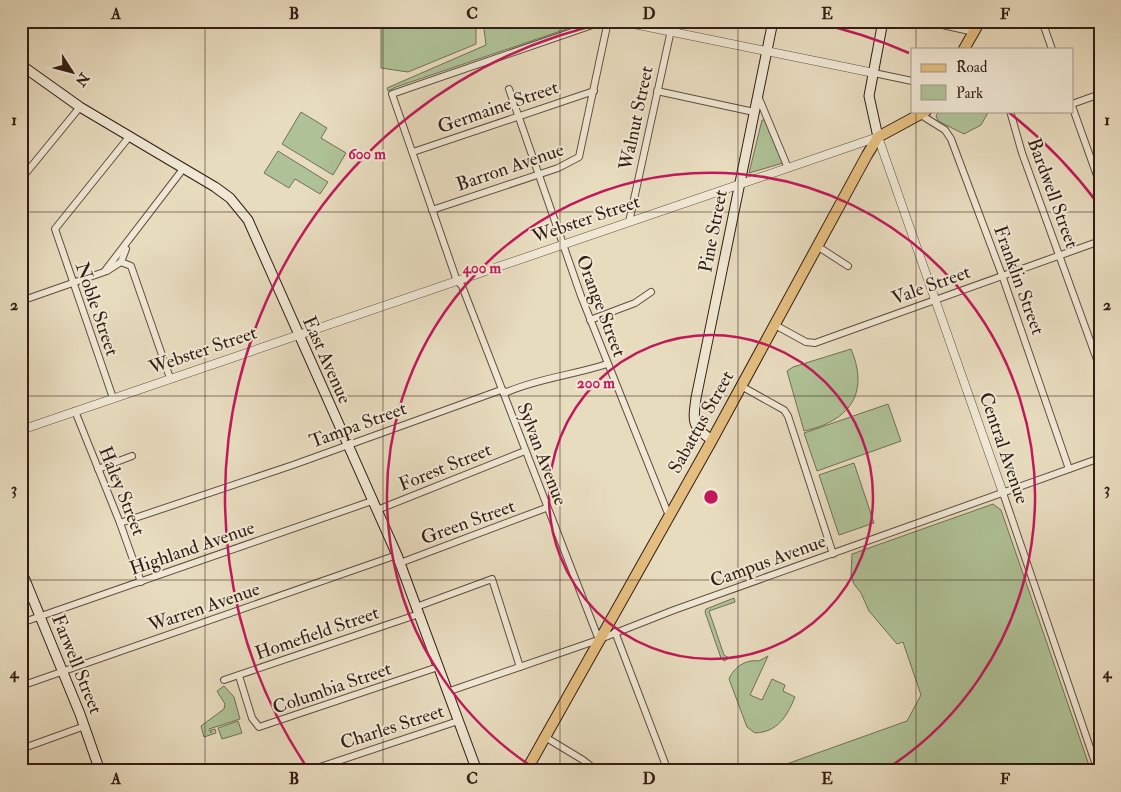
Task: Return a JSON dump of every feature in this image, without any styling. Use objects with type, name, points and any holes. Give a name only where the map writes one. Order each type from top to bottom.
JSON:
[{"type":"main road","name":"Pine Street","points":[[712,440],[697,430],[694,417],[773,21]]},
{"type":"main road","points":[[884,21],[869,101],[878,137],[923,113]]},
{"type":"main road","points":[[965,48],[980,21]]},
{"type":"main road","name":"East Avenue","points":[[21,65],[80,107],[230,198],[243,212],[263,250],[298,335],[398,559],[477,771]]},
{"type":"main road","name":"Sabattus Street","points":[[526,771],[776,325],[817,246],[878,137]]},
{"type":"main road","name":"Farwell Street","points":[[21,570],[63,672],[100,771]]},
{"type":"street","name":"Barron Avenue","points":[[432,210],[574,162],[579,158],[594,91],[606,21]]},
{"type":"street","name":"Sylvan Avenue","points":[[599,640],[546,508],[462,286],[456,281],[392,94],[606,21]]},
{"type":"street","points":[[619,21],[671,30],[911,81]]},
{"type":"street","name":"Walnut Street","points":[[629,222],[672,21]]},
{"type":"street","points":[[925,21],[974,32]]},
{"type":"street","points":[[1042,21],[1050,48]]},
{"type":"street","name":"Orange Street","points":[[509,89],[562,245],[668,516]]},
{"type":"street","name":"Germaine Street","points":[[413,152],[594,91]]},
{"type":"street","points":[[657,91],[754,112]]},
{"type":"street","points":[[1074,104],[1100,94]]},
{"type":"street","points":[[758,96],[788,168]]},
{"type":"street","points":[[21,178],[80,107]]},
{"type":"street","points":[[1074,111],[1100,184]]},
{"type":"street","name":"Bardwell Street","points":[[1010,112],[1022,153],[1100,368]]},
{"type":"street","name":"Franklin Street","points":[[923,113],[949,134],[1002,275],[1069,469]]},
{"type":"street","name":"Noble Street","points":[[113,398],[55,229],[129,136]]},
{"type":"street","name":"Webster Street","points":[[21,430],[878,137]]},
{"type":"street","name":"Central Avenue","points":[[878,137],[1098,771]]},
{"type":"street","points":[[104,272],[128,244],[183,169]]},
{"type":"street","name":"Vale Street","points":[[776,325],[806,342],[815,344],[1100,241]]},
{"type":"street","points":[[21,302],[104,272],[121,262],[128,244]]},
{"type":"street","points":[[817,246],[848,266]]},
{"type":"street","points":[[121,262],[131,266],[170,378]]},
{"type":"street","points":[[590,320],[635,303],[650,292]]},
{"type":"street","name":"Tampa Street","points":[[120,522],[348,445],[501,390],[507,392],[534,382],[572,375],[607,364]]},
{"type":"street","points":[[741,386],[784,410],[788,416],[833,554]]},
{"type":"street","name":"Haley Street","points":[[75,411],[120,522],[141,582]]},
{"type":"street","name":"Forest Street","points":[[377,510],[525,452]]},
{"type":"street","points":[[98,469],[132,456]]},
{"type":"street","name":"Campus Avenue","points":[[447,692],[599,640],[615,632],[1100,458]]},
{"type":"street","name":"Highland Avenue","points":[[21,623],[372,501]]},
{"type":"street","name":"Green Street","points":[[398,559],[546,508]]},
{"type":"street","name":"Warren Avenue","points":[[21,686],[398,559]]},
{"type":"street","name":"Homefield Street","points":[[224,680],[417,611],[492,579],[520,667]]},
{"type":"street","points":[[615,632],[668,771]]},
{"type":"street","name":"Columbia Street","points":[[239,676],[252,718],[259,728],[438,667]]},
{"type":"street","name":"Charles Street","points":[[308,771],[458,721]]},
{"type":"street","points":[[21,748],[84,726]]},
{"type":"street","points":[[545,737],[583,760],[597,771]]},
{"type":"green space","points":[[381,21],[476,21],[476,44],[408,72],[381,68]]},
{"type":"green space","points":[[483,21],[590,21],[388,91],[387,88],[486,45]]},
{"type":"green space","points":[[301,112],[327,128],[321,138],[346,153],[333,175],[282,144]]},
{"type":"green space","points":[[938,112],[988,112],[981,125],[964,134],[938,121],[936,116]]},
{"type":"green space","points":[[762,120],[765,120],[783,163],[749,173]]},
{"type":"green space","points":[[278,151],[328,182],[320,194],[295,179],[289,188],[264,173]]},
{"type":"green space","points":[[851,349],[858,379],[852,403],[844,413],[833,420],[804,431],[787,371],[793,367]]},
{"type":"green space","points":[[888,404],[901,441],[817,471],[804,433]]},
{"type":"green space","points":[[854,463],[874,523],[839,535],[819,475]]},
{"type":"green space","points":[[993,504],[1001,510],[1091,771],[767,771],[907,721],[921,695],[903,642],[897,644],[869,611],[861,593],[854,584],[851,576],[852,554]]},
{"type":"green space","points":[[734,598],[735,602],[709,611],[724,655],[729,658],[724,661],[721,658],[705,612],[706,609]]},
{"type":"green space","points":[[768,656],[750,695],[762,700],[772,679],[785,685],[783,691],[795,697],[781,722],[770,730],[755,733],[747,727],[729,679],[741,665],[750,661],[759,661]]},
{"type":"green space","points":[[224,686],[234,697],[240,719],[209,729],[211,733],[211,730],[215,729],[216,733],[204,737],[201,726],[224,709],[225,704],[217,691]]},
{"type":"green space","points":[[238,721],[242,733],[222,739],[218,728]]}]
